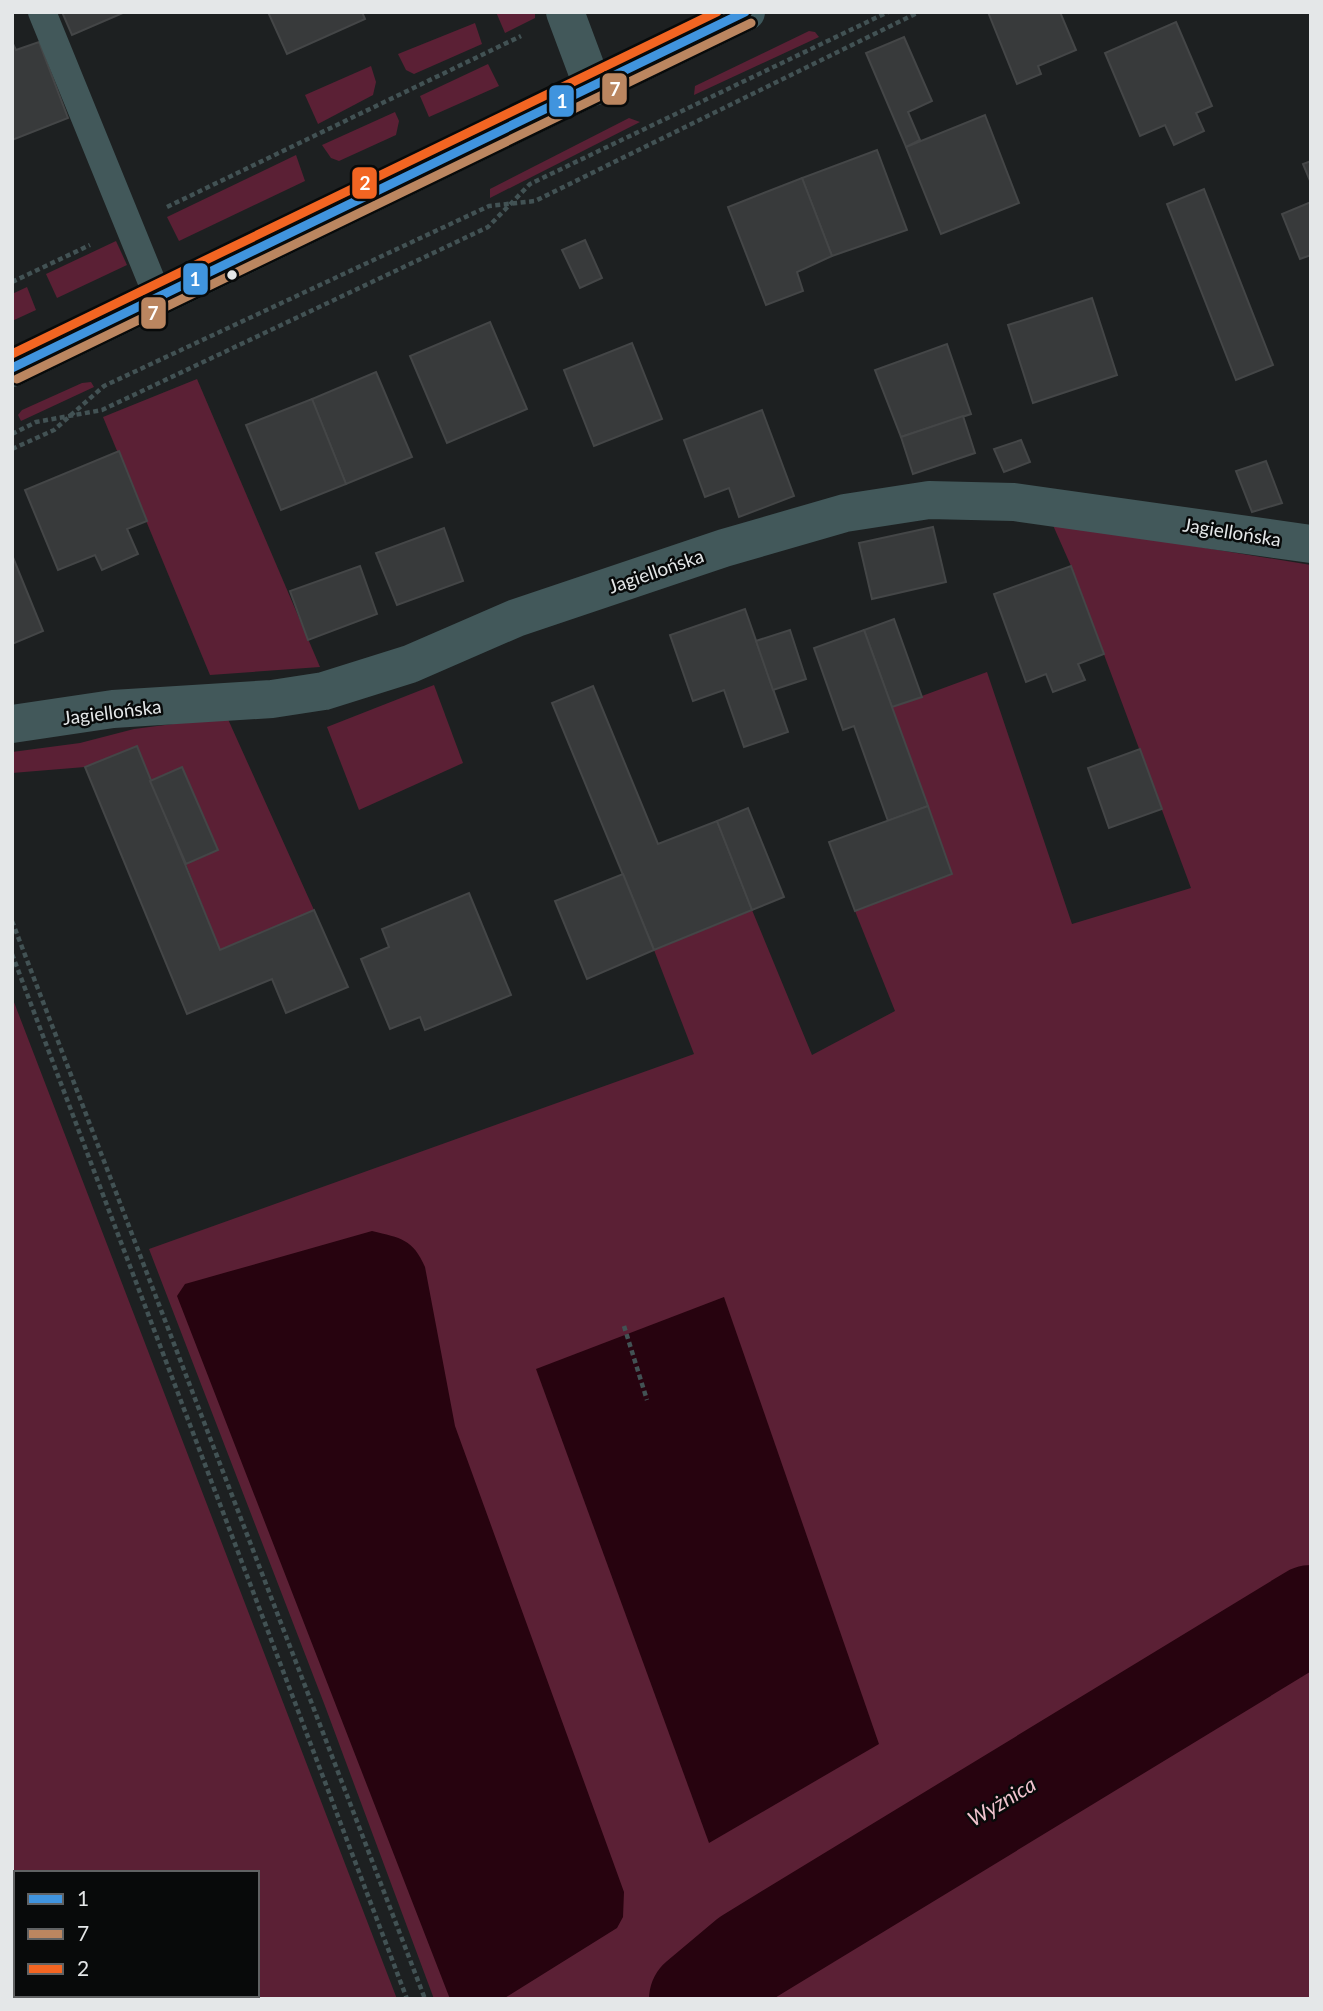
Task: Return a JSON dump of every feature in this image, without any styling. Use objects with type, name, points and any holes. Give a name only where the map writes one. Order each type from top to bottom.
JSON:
[{"type":"street","points":[[12,368],[746,12]]},
{"type":"street","points":[[565,13],[593,87]]},
{"type":"street","name":"Jagiellońska","points":[[12,724],[113,709],[272,699],[324,691],[410,664],[516,618],[723,548],[889,503],[970,498],[1014,502],[1311,544]]},
{"type":"lane","points":[[42,12],[158,298]]},
{"type":"path","points":[[12,434],[36,422],[102,410],[488,227],[530,184],[888,12]]},
{"type":"path","points":[[12,449],[54,429],[104,386],[489,206],[535,201],[919,12]]},
{"type":"path","points":[[12,282],[565,13]]},
{"type":"path","points":[[12,921],[425,1999]]},
{"type":"path","points":[[12,954],[407,1999]]},
{"type":"path","points":[[624,1326],[648,1400]]},
{"type":"shaded area","points":[[496,12],[535,12],[535,18],[505,33]]},
{"type":"shaded area","points":[[475,23],[482,44],[414,74],[406,70],[398,54]]},
{"type":"shaded area","points":[[809,31],[815,32],[819,37],[694,95],[695,86]]},
{"type":"shaded area","points":[[488,64],[499,86],[429,117],[420,96]]},
{"type":"shaded area","points":[[371,66],[376,82],[373,95],[318,124],[305,95]]},
{"type":"shaded area","points":[[395,112],[399,121],[396,135],[339,161],[331,158],[322,145]]},
{"type":"shaded area","points":[[629,118],[640,122],[490,198],[490,189]]},
{"type":"shaded area","points":[[296,155],[305,181],[179,241],[167,217]]},
{"type":"shaded area","points":[[116,241],[127,265],[57,298],[46,274]]},
{"type":"shaded area","points":[[27,287],[36,310],[12,321],[12,294]]},
{"type":"shaded area","points":[[197,379],[320,667],[210,675],[103,417]]},
{"type":"shaded area","points":[[91,382],[94,387],[21,421],[18,415],[22,410],[82,383]]},
{"type":"shaded area","points":[[1052,523],[1311,565],[1311,1999],[434,1999],[325,1706],[149,1249],[694,1054],[654,950],[752,910],[812,1055],[895,1011],[855,911],[952,874],[892,707],[987,672],[1072,924],[1191,888],[1071,566]]},
{"type":"shaded area","points":[[434,685],[463,763],[359,810],[327,727]]},
{"type":"shaded area","points":[[227,717],[314,910],[220,950],[186,864],[218,850],[182,767],[150,781],[137,746],[85,767],[12,773],[12,752],[80,743],[134,729]]},
{"type":"shaded area","points":[[12,997],[397,1999],[12,1999]]},
{"type":"shaded area","points":[[372,1231],[411,1245],[425,1267],[455,1426],[624,1892],[623,1917],[617,1928],[503,1999],[450,1999],[177,1296],[185,1284]]},
{"type":"shaded area","points":[[724,1297],[879,1744],[709,1843],[536,1369]]},
{"type":"building","points":[[62,12],[125,12],[72,35]]},
{"type":"building","points":[[268,12],[362,12],[365,19],[287,54]]},
{"type":"building","points":[[988,12],[1060,12],[1076,50],[1038,66],[1041,74],[1017,84]]},
{"type":"building","points":[[1176,22],[1212,106],[1196,113],[1204,131],[1174,145],[1165,125],[1140,136],[1105,53]]},
{"type":"building","points":[[904,37],[932,101],[908,112],[920,140],[906,147],[866,53]]},
{"type":"building","points":[[12,42],[16,50],[39,42],[68,118],[12,140]]},
{"type":"building","points":[[985,115],[1019,203],[941,234],[906,147]]},
{"type":"building","points":[[877,150],[907,230],[832,256],[802,178]]},
{"type":"building","points":[[1311,161],[1311,183],[1303,164]]},
{"type":"building","points":[[802,178],[832,256],[797,272],[803,291],[766,305],[728,207]]},
{"type":"building","points":[[1204,189],[1273,365],[1236,380],[1167,204]]},
{"type":"building","points":[[1311,202],[1311,255],[1300,259],[1282,214]]},
{"type":"building","points":[[585,240],[602,278],[580,288],[562,250]]},
{"type":"building","points":[[1092,298],[1117,375],[1033,403],[1008,325]]},
{"type":"building","points":[[490,322],[527,409],[447,443],[410,356]]},
{"type":"building","points":[[632,343],[662,419],[594,446],[564,370]]},
{"type":"building","points":[[947,344],[971,414],[901,437],[875,370]]},
{"type":"building","points":[[376,372],[412,457],[346,484],[312,399]]},
{"type":"building","points":[[312,399],[346,484],[281,510],[246,425]]},
{"type":"building","points":[[762,410],[794,496],[739,517],[729,488],[705,497],[684,440]]},
{"type":"building","points":[[963,416],[975,453],[913,474],[901,437]]},
{"type":"building","points":[[1021,440],[1030,462],[1004,472],[994,449]]},
{"type":"building","points":[[119,451],[147,521],[127,529],[138,554],[102,570],[95,555],[58,570],[25,490]]},
{"type":"building","points":[[1266,461],[1282,503],[1252,512],[1236,471]]},
{"type":"building","points":[[933,527],[946,582],[872,599],[859,543]]},
{"type":"building","points":[[444,528],[463,581],[397,605],[376,553]]},
{"type":"building","points":[[12,555],[43,631],[12,644]]},
{"type":"building","points":[[360,566],[377,614],[308,640],[290,591]]},
{"type":"building","points":[[1071,566],[1104,654],[1078,664],[1085,680],[1053,692],[1046,674],[1026,682],[994,594]]},
{"type":"building","points":[[745,609],[788,732],[744,747],[724,690],[693,701],[670,635]]},
{"type":"building","points":[[894,619],[922,697],[892,707],[864,630]]},
{"type":"building","points":[[790,630],[806,679],[773,690],[756,641]]},
{"type":"building","points":[[864,630],[928,806],[888,821],[854,726],[843,730],[814,648]]},
{"type":"building","points":[[593,686],[658,844],[717,821],[752,910],[654,950],[552,703]]},
{"type":"building","points":[[137,746],[220,950],[314,910],[348,987],[286,1013],[272,979],[187,1014],[85,767]]},
{"type":"building","points":[[1140,749],[1162,809],[1109,828],[1088,768]]},
{"type":"building","points":[[182,767],[218,850],[186,864],[150,781]]},
{"type":"building","points":[[928,806],[952,874],[855,911],[829,842]]},
{"type":"building","points":[[748,808],[784,897],[752,910],[717,821]]},
{"type":"building","points":[[623,874],[654,950],[587,979],[555,901]]},
{"type":"building","points":[[469,893],[511,995],[425,1030],[420,1017],[390,1029],[361,959],[389,947],[382,929]]},
{"type":"waterway","name":"Wyżnica","points":[[698,1999],[748,1957],[1311,1614]]},
{"type":"transit line","name":"2","points":[[12,354],[717,12]]},
{"type":"transit line","name":"1","points":[[12,368],[745,12]]},
{"type":"transit line","name":"7","points":[[17,379],[751,23]]}]
